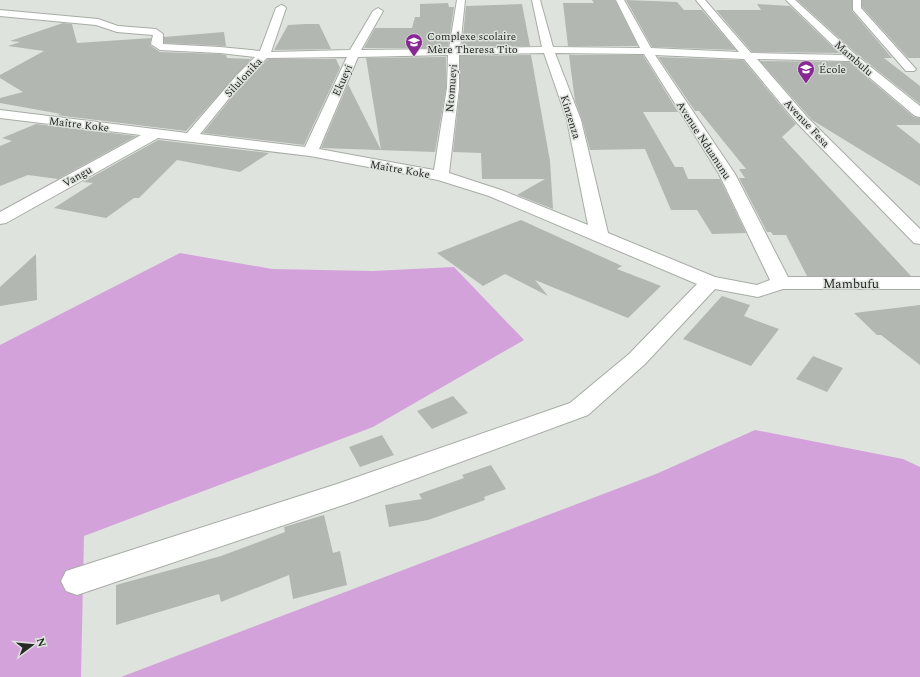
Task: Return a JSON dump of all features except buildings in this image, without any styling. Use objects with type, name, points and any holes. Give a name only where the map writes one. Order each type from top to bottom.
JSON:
[{"type":"street","name":"Ntomueyi","points":[[441,176],[453,88],[454,51],[461,0]]},
{"type":"street","name":"Kinzenza","points":[[536,0],[548,50],[574,120],[598,235]]},
{"type":"street","name":"Avenue Nduanunu","points":[[620,0],[647,51],[727,174],[781,283]]},
{"type":"street","name":"Avenue Fesa","points":[[700,0],[803,121],[920,239]]},
{"type":"street","name":"Mambulu","points":[[790,0],[853,58],[920,113]]},
{"type":"street","points":[[857,0],[856,8],[910,70]]},
{"type":"street","name":"Silulonika","points":[[190,138],[240,78],[264,55],[281,8]]},
{"type":"street","name":"Ekueyi","points":[[310,152],[354,53],[378,11]]},
{"type":"street","points":[[0,13],[98,22],[117,29],[156,32],[158,34],[156,44],[160,47],[220,50],[264,55],[548,50],[647,51],[749,56],[853,58]]},
{"type":"street","name":"Maître Koke","points":[[0,114],[310,152],[441,176],[495,193],[710,282],[758,291],[781,283]]},
{"type":"street","name":"Vangu","points":[[0,219],[154,134]]},
{"type":"street","points":[[77,581],[346,493],[579,410],[637,359],[710,282]]},
{"type":"street","name":"Mambufu","points":[[781,283],[920,283]]},
{"type":"shaded area","points":[[180,253],[272,269],[372,271],[454,267],[524,340],[373,427],[84,536],[81,677],[0,677],[0,345]]},
{"type":"shaded area","points":[[755,430],[903,459],[920,467],[920,677],[121,677],[656,474]]},
{"type":"place","name":"Complexe scolaire Mère Theresa Tito","points":[[414,57]]},
{"type":"place","name":"École","points":[[806,84]]}]
